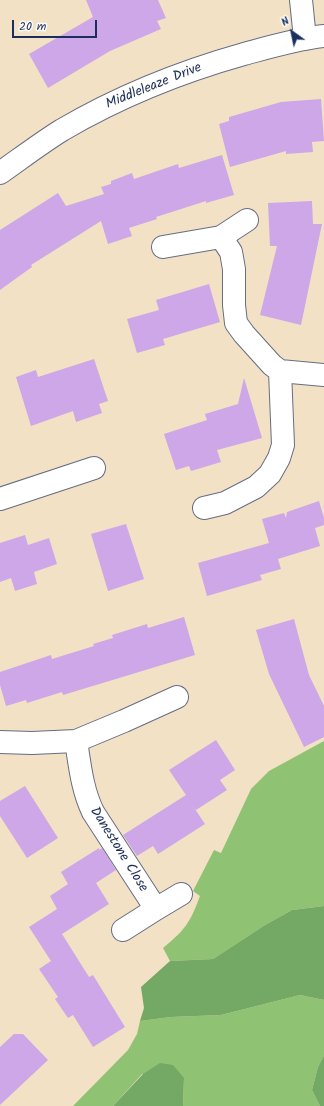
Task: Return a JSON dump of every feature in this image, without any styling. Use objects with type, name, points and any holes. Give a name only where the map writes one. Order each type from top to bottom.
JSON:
[{"type":"street","points":[[301,0],[315,37]]},
{"type":"street","name":"Middleleaze Drive","points":[[0,173],[61,130],[134,93],[176,75],[223,60],[315,37]]},
{"type":"street","points":[[163,247],[221,237],[247,220]]},
{"type":"street","points":[[221,237],[231,252],[234,270],[234,305],[236,322],[256,348],[272,365],[280,371],[324,375]]},
{"type":"street","points":[[204,508],[225,503],[256,487],[270,474],[279,458],[283,445],[280,371]]},
{"type":"street","points":[[0,499],[94,468]]},
{"type":"street","points":[[0,742],[32,743],[76,741],[177,697]]},
{"type":"street","name":"Danestone Close","points":[[76,741],[82,781],[86,796],[93,812],[156,909]]},
{"type":"street","points":[[123,930],[181,894]]},
{"type":"green space","points":[[324,741],[324,906],[292,910],[265,925],[213,959],[170,961],[163,948],[182,931],[190,920],[200,896],[193,891],[214,850],[221,853],[251,789],[269,771]]},
{"type":"green space","points":[[324,906],[324,1000],[300,995],[221,1015],[171,1017],[140,1021],[144,1008],[141,987],[170,961],[213,959],[265,925],[292,910]]},
{"type":"green space","points":[[300,995],[324,1000],[324,1055],[318,1067],[312,1090],[320,1106],[183,1106],[184,1078],[142,1074],[113,1106],[73,1106],[128,1050],[137,1034],[140,1021],[171,1017],[221,1015]]},
{"type":"green space","points":[[324,1055],[324,1106],[320,1106],[312,1090],[318,1067]]},
{"type":"green space","points":[[160,1063],[173,1065],[184,1078],[183,1106],[113,1106],[143,1074]]},
{"type":"building","points":[[86,0],[158,0],[166,18],[157,21],[161,29],[110,51],[48,88],[29,54],[93,17]]},
{"type":"building","points":[[321,99],[324,141],[312,142],[313,152],[286,154],[286,151],[230,167],[219,124],[229,121],[229,117],[281,102]]},
{"type":"building","points":[[222,155],[234,195],[206,203],[206,201],[156,217],[157,219],[129,228],[132,236],[108,244],[101,221],[31,265],[32,267],[0,290],[0,230],[58,193],[66,206],[104,194],[101,187],[111,184],[111,181],[132,173],[134,179],[178,164],[179,168]]},
{"type":"building","points":[[312,201],[313,224],[322,224],[301,325],[260,315],[277,246],[270,246],[268,203]]},
{"type":"building","points":[[209,284],[220,322],[163,339],[165,345],[137,353],[127,319],[159,310],[156,300]]},
{"type":"building","points":[[94,359],[108,401],[99,404],[102,413],[76,422],[73,411],[31,426],[16,377],[36,370],[38,377]]},
{"type":"building","points":[[244,378],[262,438],[217,450],[221,462],[191,471],[189,466],[176,470],[164,434],[207,420],[205,414],[238,404]]},
{"type":"building","points":[[319,501],[324,518],[324,525],[315,528],[320,546],[278,559],[281,569],[260,575],[262,580],[207,596],[198,563],[269,543],[262,519],[284,513],[286,518],[287,512]]},
{"type":"building","points":[[126,524],[144,579],[108,591],[91,534]]},
{"type":"building","points":[[25,535],[28,545],[49,538],[57,564],[34,572],[37,584],[15,591],[11,578],[0,582],[0,543]]},
{"type":"building","points":[[184,617],[195,655],[63,695],[62,692],[27,703],[26,700],[6,706],[0,685],[0,672],[51,655],[52,659],[94,646],[93,644],[113,638],[112,635],[147,624],[148,628]]},
{"type":"building","points":[[294,619],[309,675],[324,706],[324,737],[304,747],[269,674],[256,630]]},
{"type":"building","points":[[216,740],[235,770],[220,780],[227,790],[196,810],[193,806],[205,824],[158,854],[153,846],[137,856],[123,835],[186,795],[169,770]]},
{"type":"building","points":[[25,786],[58,838],[27,858],[0,816],[0,801]]},
{"type":"building","points":[[99,848],[99,850],[102,848],[116,870],[96,883],[109,904],[62,934],[89,977],[93,975],[125,1027],[93,1047],[73,1015],[68,1018],[55,999],[58,997],[39,969],[51,961],[29,927],[57,909],[50,896],[68,884],[61,872]]},
{"type":"building","points":[[14,1034],[23,1034],[48,1060],[0,1105],[0,1047]]}]
